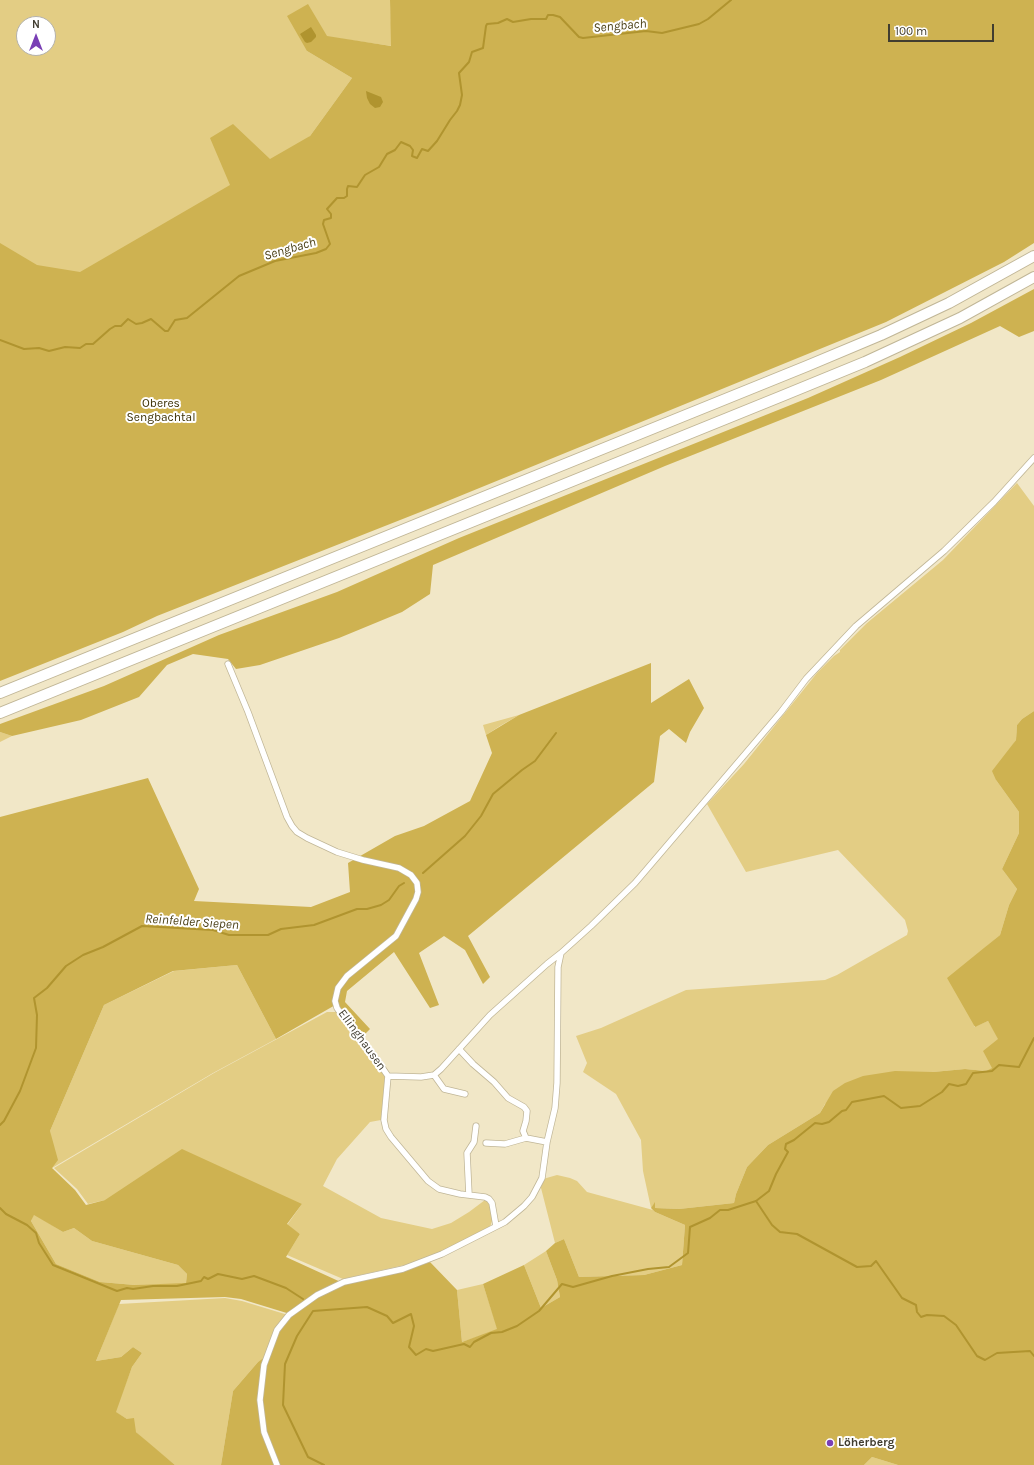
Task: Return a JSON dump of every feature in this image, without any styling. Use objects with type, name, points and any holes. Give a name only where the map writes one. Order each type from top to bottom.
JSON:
[{"type":"highway","points":[[0,693],[774,380],[881,335],[949,302],[1034,256]]},
{"type":"highway","points":[[0,713],[865,362],[960,318],[1034,277]]},
{"type":"street","points":[[465,1094],[444,1089],[434,1075],[441,1070],[490,1015],[615,904],[635,883],[725,779],[781,712],[806,679],[851,631],[944,551],[994,502],[1034,458]]},
{"type":"street","name":"Ellinghausen","points":[[228,664],[248,712],[287,817],[297,832],[338,852],[363,860],[391,865],[405,871],[415,879],[418,892],[396,936],[347,976],[338,988],[335,1001],[339,1012],[388,1076],[384,1120],[386,1129],[391,1137],[434,1186],[443,1191],[485,1197],[489,1199],[492,1203],[496,1226]]},
{"type":"street","points":[[277,1465],[264,1432],[260,1400],[264,1365],[277,1330],[289,1315],[317,1295],[344,1282],[403,1269],[429,1260],[505,1222],[524,1206],[535,1192],[542,1178],[547,1142],[555,1108],[557,1083],[558,968],[561,953]]},
{"type":"street","points":[[459,1049],[473,1064],[494,1082],[508,1098],[524,1107],[527,1111],[523,1130],[526,1138]]},
{"type":"street","name":"Ellinghausen","points":[[388,1076],[421,1077],[434,1075]]},
{"type":"street","points":[[469,1195],[467,1153],[474,1142],[476,1126]]},
{"type":"street","points":[[486,1143],[505,1144],[526,1138],[547,1142]]},
{"type":"shaded area","points":[[0,0],[390,0],[392,46],[328,37],[307,51],[352,78],[310,136],[0,645]]},
{"type":"shaded area","points":[[311,27],[316,37],[311,42],[307,43],[300,34]]},
{"type":"shaded area","points":[[366,91],[381,97],[383,102],[380,107],[375,108],[370,104]]},
{"type":"shaded area","points":[[1017,483],[1034,506],[1034,711],[1022,719],[1017,725],[1016,740],[1006,755],[996,780],[1019,812],[1019,833],[1002,869],[1017,889],[1009,905],[1000,935],[987,946],[974,1027],[988,1021],[999,1039],[993,1068],[986,1071],[965,1069],[933,1072],[825,1104],[820,1113],[768,1145],[747,1167],[734,1203],[679,1209],[655,1208],[655,1203],[651,1208],[643,1171],[641,1140],[616,1094],[583,1072],[587,1063],[576,1036],[601,1028],[686,990],[825,980],[837,975],[907,935],[908,931],[905,920],[838,850],[746,872],[707,804],[744,764],[817,673],[840,652],[840,650],[867,623],[943,560]]},
{"type":"shaded area","points":[[519,715],[500,726],[486,735],[483,725]]},
{"type":"shaded area","points":[[0,732],[12,736],[0,742]]},
{"type":"shaded area","points":[[237,965],[276,1039],[213,1073],[52,1168],[50,1131],[104,1005],[174,971]]},
{"type":"shaded area","points":[[327,1012],[337,1012],[384,1073],[385,1077],[381,1120],[370,1122],[337,1159],[323,1186],[381,1218],[432,1229],[451,1223],[485,1200],[491,1204],[493,1218],[490,1227],[439,1254],[409,1264],[343,1279],[287,1255],[300,1234],[287,1225],[302,1204],[105,1200],[88,1204],[77,1189],[54,1168],[214,1073]]},
{"type":"shaded area","points":[[557,1175],[577,1181],[587,1192],[653,1210],[685,1225],[682,1265],[644,1275],[579,1277],[564,1239],[555,1243],[540,1184],[543,1179]]},
{"type":"shaded area","points":[[34,1214],[63,1232],[74,1228],[92,1241],[178,1265],[187,1274],[186,1284],[135,1285],[100,1282],[56,1264],[31,1221]]},
{"type":"shaded area","points":[[546,1251],[557,1280],[560,1297],[541,1308],[524,1265]]},
{"type":"shaded area","points":[[483,1284],[498,1330],[462,1342],[457,1290]]},
{"type":"shaded area","points":[[225,1298],[242,1301],[288,1315],[267,1356],[258,1362],[233,1391],[221,1465],[175,1465],[136,1432],[127,1419],[115,1412],[132,1367],[142,1353],[133,1347],[121,1357],[96,1361],[119,1304]]},
{"type":"shaded area","points":[[872,1457],[898,1465],[864,1465]]},
{"type":"green space","name":"Oberes Sengbachtal","points":[[390,0],[1034,0],[1034,243],[1004,262],[886,322],[428,509],[157,616],[123,632],[0,681],[0,243],[37,265],[80,272],[230,185],[210,138],[233,124],[270,159],[310,136],[352,78],[307,51],[287,16],[308,4],[327,36],[391,46]]},
{"type":"green space","points":[[1034,289],[1034,331],[1019,337],[1000,326],[881,380],[665,466],[433,565],[430,594],[402,612],[339,638],[260,665],[236,669],[228,659],[193,654],[167,665],[139,697],[81,720],[12,736],[0,732],[0,724],[104,686],[219,635],[337,592],[459,538],[808,398],[900,357],[971,323]]},
{"type":"green space","points":[[651,663],[651,703],[689,679],[704,708],[690,732],[686,743],[669,729],[660,736],[654,782],[468,936],[490,977],[483,984],[465,950],[444,936],[419,953],[439,1005],[430,1008],[394,952],[347,991],[345,1002],[370,1029],[361,1038],[337,1004],[276,1039],[237,965],[173,971],[104,1005],[50,1131],[58,1160],[52,1168],[75,1190],[86,1205],[105,1200],[182,1149],[302,1204],[287,1224],[300,1234],[286,1257],[345,1284],[404,1271],[430,1262],[457,1290],[462,1342],[497,1329],[483,1284],[524,1265],[541,1308],[560,1297],[557,1280],[546,1251],[555,1243],[564,1239],[579,1277],[644,1275],[682,1265],[685,1225],[655,1212],[651,1208],[655,1202],[655,1208],[679,1209],[734,1203],[747,1167],[768,1145],[820,1113],[833,1091],[845,1083],[863,1076],[895,1071],[933,1072],[965,1069],[986,1071],[992,1068],[983,1051],[998,1039],[988,1021],[975,1027],[947,978],[1000,935],[1009,905],[1017,889],[1002,869],[1019,833],[1019,812],[996,780],[992,771],[1016,740],[1017,725],[1022,719],[1034,711],[1034,1465],[898,1465],[872,1457],[864,1465],[221,1465],[233,1391],[258,1362],[269,1354],[278,1330],[290,1314],[241,1299],[225,1297],[121,1300],[96,1361],[121,1357],[133,1347],[142,1353],[132,1367],[116,1412],[127,1419],[134,1418],[136,1432],[175,1465],[0,1465],[0,817],[148,778],[199,889],[194,901],[311,907],[350,892],[348,863],[395,836],[424,826],[470,801],[492,753],[486,735],[519,715]],"holes":[[[34,1215],[63,1232],[74,1228],[92,1241],[178,1265],[187,1274],[186,1283],[135,1285],[100,1282],[56,1264],[31,1221]]]},
{"type":"waterway","name":"Sengbach","points":[[0,340],[24,349],[39,348],[49,351],[65,347],[80,348],[86,344],[93,344],[110,329],[115,326],[121,326],[128,319],[136,324],[151,319],[165,331],[168,331],[175,320],[187,318],[239,276],[275,261],[316,253],[326,249],[330,244],[323,224],[324,220],[331,218],[331,214],[327,209],[337,198],[344,198],[347,196],[348,186],[357,187],[365,175],[379,167],[387,154],[395,150],[401,142],[410,146],[413,150],[412,156],[417,158],[422,149],[428,151],[437,141],[460,105],[462,95],[459,73],[469,62],[472,52],[483,48],[487,24],[498,23],[507,19],[513,22],[531,19],[546,19],[548,15],[553,15],[560,17],[579,37],[583,38],[646,31],[662,33],[699,24],[708,19],[731,0]]},
{"type":"waterway","name":"Reinfelder Siepen","points":[[423,873],[465,836],[481,816],[493,794],[535,761],[556,733]]},
{"type":"waterway","name":"Reinfelder Siepen","points":[[0,1125],[4,1121],[20,1091],[36,1048],[37,1015],[34,998],[47,988],[66,966],[83,955],[103,947],[142,926],[213,930],[229,935],[268,935],[281,929],[314,925],[357,909],[367,909],[381,905],[389,900],[399,886],[404,883]]},
{"type":"waterway","points":[[324,1465],[308,1457],[283,1405],[285,1364],[297,1336],[313,1311],[367,1307],[387,1316],[393,1323],[411,1314],[414,1326],[409,1347],[416,1355],[426,1349],[433,1351],[464,1344],[470,1347],[474,1342],[491,1333],[502,1332],[517,1326],[539,1311],[562,1284],[573,1287],[612,1276],[648,1269],[669,1267],[688,1253],[690,1227],[710,1218],[720,1210],[728,1210],[756,1201],[769,1191],[788,1152],[785,1149],[786,1144],[794,1140],[815,1123],[822,1124],[829,1122],[842,1111],[846,1110],[852,1102],[884,1096],[901,1108],[920,1106],[942,1092],[949,1084],[958,1086],[966,1084],[973,1073],[992,1071],[999,1065],[1019,1067],[1034,1038]]},
{"type":"waterway","points":[[756,1201],[772,1225],[780,1232],[797,1234],[857,1267],[871,1266],[876,1261],[902,1298],[916,1305],[917,1312],[921,1317],[927,1315],[944,1316],[956,1325],[977,1356],[985,1360],[997,1353],[1030,1351],[1034,1356]]},
{"type":"waterway","points":[[0,1208],[6,1214],[27,1225],[36,1233],[39,1243],[53,1265],[117,1291],[127,1288],[133,1289],[153,1286],[177,1286],[201,1281],[204,1277],[208,1279],[218,1274],[242,1279],[254,1276],[286,1288],[303,1299]]},
{"type":"place","name":"Löherberg","points":[[830,1443]]}]
